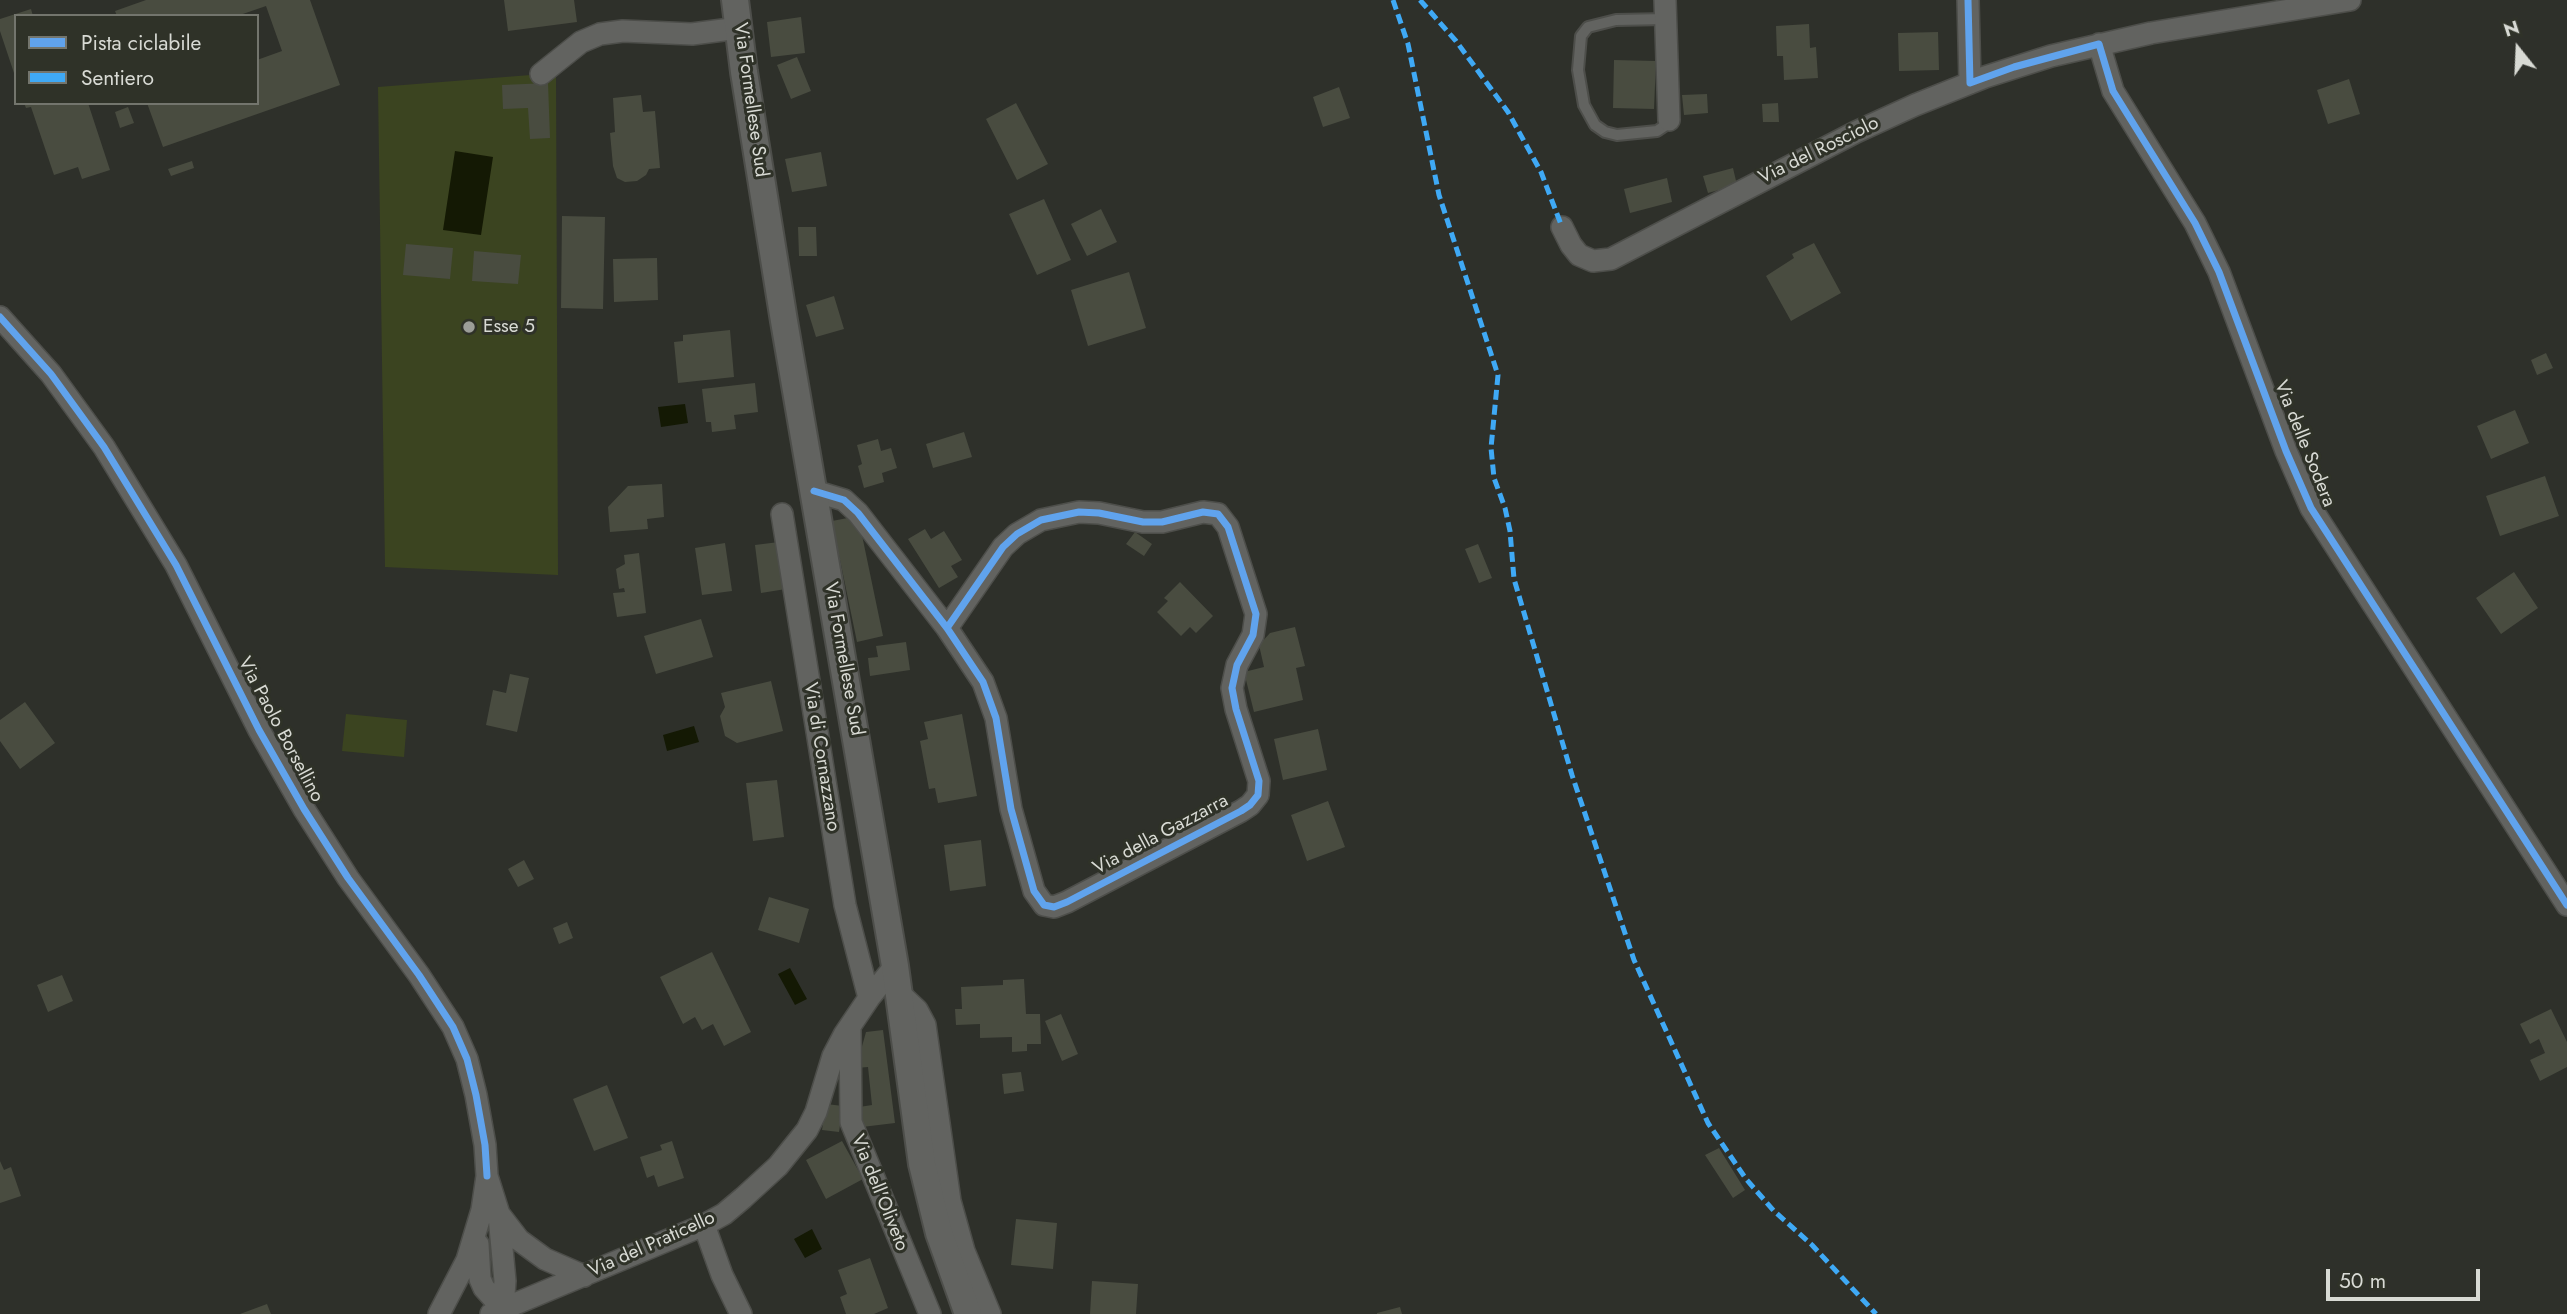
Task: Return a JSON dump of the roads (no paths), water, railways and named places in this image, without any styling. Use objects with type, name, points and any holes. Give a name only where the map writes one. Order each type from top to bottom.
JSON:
[{"type":"street","name":"Via Formellese Sud","points":[[735,0],[782,310],[895,966],[926,1183],[942,1245],[968,1314]]},
{"type":"street","points":[[1968,0],[1970,83]]},
{"type":"street","name":"Via del Rosciolo","points":[[1562,226],[1579,255],[1593,261],[1611,259],[1856,132],[2014,67],[2099,44],[2162,31],[2350,0]]},
{"type":"street","points":[[1665,9],[1669,120]]},
{"type":"street","points":[[541,74],[581,42],[607,32],[676,35],[739,29]]},
{"type":"street","name":"Via delle Sodera","points":[[2099,44],[2113,91],[2195,223],[2219,272],[2286,450],[2311,508],[2567,905]]},
{"type":"street","name":"Via Paolo Borsellino","points":[[0,317],[51,374],[104,447],[176,565],[259,730],[313,825],[453,1027],[467,1059],[476,1095],[485,1145],[487,1176]]},
{"type":"street","name":"Via della Gazzarra","points":[[814,491],[844,500],[858,513],[947,628],[979,675],[991,699],[1011,809],[1034,891],[1044,905],[1054,907],[1067,902],[1241,811],[1258,795],[1259,780],[1236,709],[1233,688],[1237,665],[1255,628],[1255,606],[1228,527],[1218,514],[1203,512],[1162,522],[1143,522],[1079,512],[1041,520],[1017,534],[1003,547],[947,628]]},
{"type":"street","name":"Via di Cornazzano","points":[[782,514],[845,905],[869,998]]},
{"type":"street","name":"Via del Praticello","points":[[497,1312],[704,1225],[736,1204],[778,1166],[797,1144],[816,1112],[833,1056],[869,998],[895,966]]},
{"type":"street","points":[[899,993],[917,1010],[927,1032],[950,1201],[964,1251],[990,1314]]},
{"type":"street","name":"Via dell'Oliveto","points":[[850,1026],[851,1122],[930,1314]]},
{"type":"street","points":[[487,1176],[499,1214],[505,1281],[497,1312]]},
{"type":"street","points":[[439,1314],[464,1266],[478,1224],[487,1176]]},
{"type":"street","points":[[499,1214],[512,1232],[534,1252],[584,1276]]},
{"type":"street","points":[[478,1224],[480,1279],[497,1312]]},
{"type":"street","points":[[704,1225],[722,1275],[741,1314]]},
{"type":"lane","points":[[1665,9],[1588,27],[1581,36],[1578,70],[1584,105],[1600,129],[1617,135],[1650,132],[1662,129],[1669,120]]},
{"type":"place","name":"Esse 5","points":[[469,327]]}]
